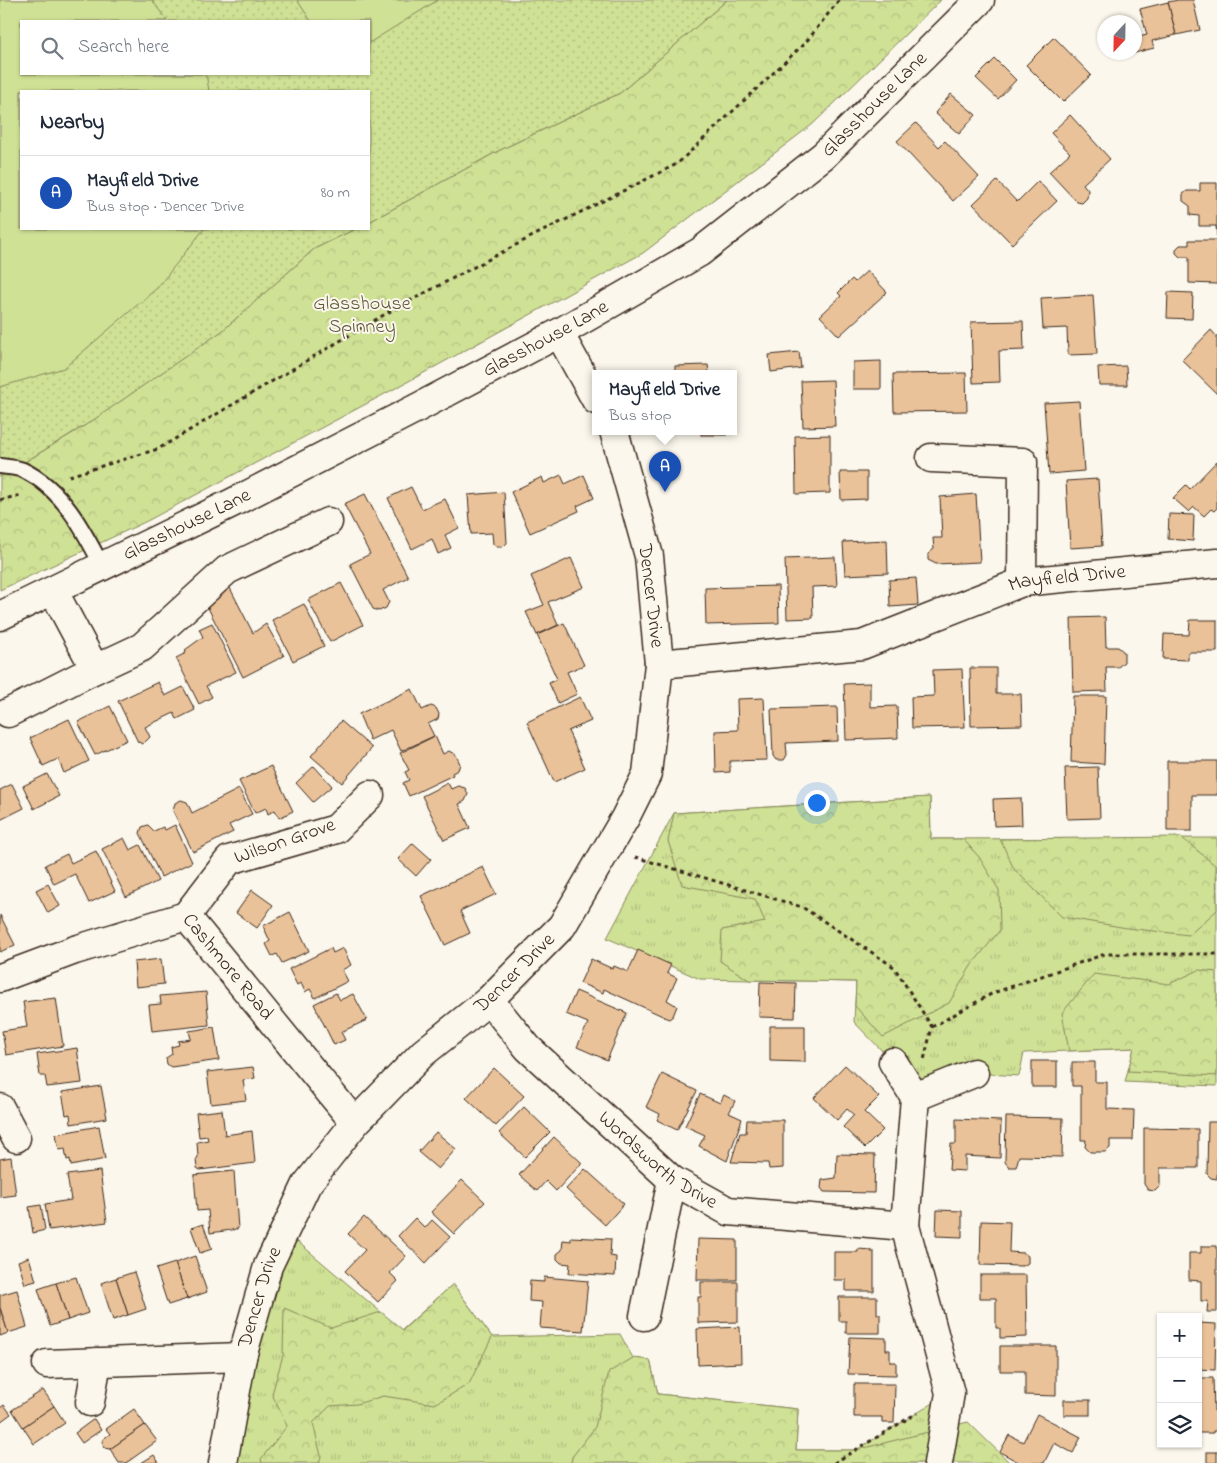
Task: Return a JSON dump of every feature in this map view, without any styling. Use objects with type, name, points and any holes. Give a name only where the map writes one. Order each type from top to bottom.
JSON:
[{"type":"street","name":"Glasshouse Lane","points":[[0,616],[103,568],[267,485],[559,333],[700,252],[824,155],[980,0]]},
{"type":"street","points":[[559,333],[592,393]]},
{"type":"street","name":"Dencer Drive","points":[[223,1463],[242,1357],[268,1266],[307,1184],[355,1123],[423,1052],[489,1000],[562,926],[608,848],[647,774],[659,664],[649,556],[615,435]]},
{"type":"street","points":[[931,458],[1023,462],[1022,582]]},
{"type":"street","points":[[8,713],[142,647],[227,570],[328,522]]},
{"type":"street","name":"Mayfield Drive","points":[[659,664],[862,645],[1022,582],[1217,563]]},
{"type":"street","points":[[54,592],[94,669]]},
{"type":"street","name":"Wilson Grove","points":[[186,916],[229,860],[336,829],[370,795]]},
{"type":"street","name":"Cashmore Road","points":[[0,978],[75,950],[186,916],[355,1123]]},
{"type":"street","name":"Wordsworth Drive","points":[[489,1000],[528,1048],[672,1180],[728,1211],[905,1226]]},
{"type":"street","points":[[893,1062],[915,1096],[905,1226],[950,1393],[938,1463]]},
{"type":"street","points":[[915,1096],[974,1073]]},
{"type":"street","points":[[0,1108],[16,1138]]},
{"type":"street","points":[[644,1316],[672,1180]]},
{"type":"street","points":[[47,1364],[242,1357]]},
{"type":"street","points":[[90,1402],[97,1362]]},
{"type":"lane","points":[[0,466],[21,470],[45,483],[80,523],[103,568]]},
{"type":"path","points":[[0,500],[15,498],[45,483],[158,449],[387,313],[531,236],[677,164],[806,42],[839,0]]},
{"type":"path","points":[[608,848],[802,907],[894,967],[932,1027],[915,1096]]},
{"type":"path","points":[[932,1027],[993,993],[1105,954],[1217,954]]},
{"type":"path","points":[[834,1463],[950,1393]]},
{"type":"green space","points":[[0,0],[727,0],[620,93],[498,151],[370,221],[370,90],[20,90],[20,230],[353,230],[314,249],[222,331],[92,421],[0,477]]},
{"type":"green space","points":[[0,0],[152,0],[166,20],[20,20],[20,75],[205,75],[209,90],[20,90],[20,230],[203,230],[157,288],[64,368],[0,387]]},
{"type":"green space","points":[[297,0],[438,0],[370,42],[370,20],[310,20]]},
{"type":"green space","name":"Glasshouse Spinney","points":[[727,0],[941,0],[813,124],[643,253],[147,521],[0,590],[0,477],[81,428],[222,331],[314,249],[353,230],[370,230],[370,221],[498,151],[620,93]]},
{"type":"green space","points":[[930,797],[931,839],[1217,838],[1217,1086],[1125,1082],[1134,1048],[1024,1053],[1019,1076],[974,1073],[915,1097],[893,1062],[854,1022],[856,982],[700,979],[607,938],[674,813]]},
{"type":"green space","points":[[930,797],[931,839],[963,839],[979,857],[999,890],[1000,930],[971,966],[949,1003],[883,1037],[855,1006],[856,982],[749,980],[720,961],[722,930],[765,922],[755,899],[682,885],[668,841],[674,813]]},
{"type":"green space","points":[[1181,837],[1216,866],[1217,910],[1189,935],[1127,928],[1062,917],[1014,869],[1000,839]]},
{"type":"green space","points":[[1199,970],[1217,972],[1217,1076],[1128,1071],[1134,1048],[1069,1051],[1062,1013],[1094,974],[1169,984]]},
{"type":"green space","points":[[285,1231],[402,1330],[453,1284],[492,1337],[620,1334],[633,1358],[650,1360],[658,1394],[798,1409],[796,1450],[856,1450],[950,1393],[938,1463],[223,1463]]},
{"type":"green space","points":[[453,1284],[492,1337],[469,1384],[435,1404],[383,1396],[357,1404],[330,1406],[313,1423],[321,1456],[319,1463],[262,1463],[261,1459],[287,1426],[272,1394],[283,1355],[284,1308],[331,1328],[381,1312],[403,1330]]},
{"type":"green space","points":[[633,1358],[650,1360],[658,1394],[798,1409],[796,1450],[856,1450],[968,1422],[1010,1463],[571,1463],[572,1457],[595,1427],[609,1372]]},
{"type":"building","points":[[1193,0],[1200,30],[1176,35],[1168,2]]},
{"type":"building","points":[[1168,2],[1176,35],[1152,41],[1154,48],[1142,51],[1142,36],[1147,35],[1140,9]]},
{"type":"building","points":[[1054,37],[1091,75],[1063,102],[1026,65]]},
{"type":"building","points":[[995,59],[1016,80],[998,99],[976,78]]},
{"type":"building","points":[[951,94],[976,115],[959,134],[935,113]]},
{"type":"building","points":[[1070,115],[1110,159],[1083,184],[1088,190],[1087,198],[1082,203],[1077,202],[1049,172],[1070,153],[1051,133]]},
{"type":"building","points":[[916,123],[939,147],[945,141],[979,177],[953,201],[897,141]]},
{"type":"building","points":[[997,181],[1017,202],[1038,181],[1057,201],[1012,244],[973,204]]},
{"type":"building","points":[[1200,183],[1217,183],[1217,236],[1216,226],[1199,226],[1199,216],[1190,215],[1190,206],[1183,201],[1183,194],[1187,191],[1200,191]]},
{"type":"building","points":[[1189,240],[1217,240],[1217,284],[1189,283],[1189,257],[1180,257],[1176,253],[1176,249],[1180,245],[1189,245]]},
{"type":"building","points":[[867,271],[887,292],[839,336],[820,316],[841,296],[838,293],[852,279],[855,282]]},
{"type":"building","points":[[1168,292],[1193,293],[1192,319],[1167,318]]},
{"type":"building","points":[[1093,295],[1097,354],[1068,355],[1067,328],[1043,329],[1041,298]]},
{"type":"building","points":[[1023,321],[1024,350],[999,351],[1000,382],[973,383],[971,322]]},
{"type":"building","points":[[1211,330],[1217,337],[1217,394],[1182,360]]},
{"type":"building","points":[[799,352],[801,368],[771,372],[769,355]]},
{"type":"building","points":[[881,361],[881,389],[853,389],[853,362]]},
{"type":"building","points":[[708,365],[709,370],[675,370],[675,366]]},
{"type":"building","points":[[1126,366],[1127,385],[1099,385],[1098,367]]},
{"type":"building","points":[[966,373],[967,411],[894,412],[893,374]]},
{"type":"building","points":[[833,380],[835,426],[803,427],[801,381]]},
{"type":"building","points":[[1079,401],[1084,471],[1049,474],[1044,403]]},
{"type":"building","points":[[830,435],[830,493],[796,494],[795,436]]},
{"type":"building","points":[[1217,461],[1217,508],[1214,511],[1211,509],[1204,516],[1194,507],[1189,512],[1173,498],[1186,485],[1190,489]]},
{"type":"building","points":[[840,472],[867,472],[867,499],[841,500]]},
{"type":"building","points":[[561,475],[565,484],[584,475],[594,498],[577,506],[579,511],[530,533],[511,492],[542,477],[544,483]]},
{"type":"building","points":[[1098,479],[1102,546],[1070,548],[1066,481]]},
{"type":"building","points":[[411,487],[422,509],[445,499],[459,528],[445,535],[451,548],[438,554],[432,539],[412,549],[388,498]]},
{"type":"building","points":[[504,492],[507,543],[503,547],[497,547],[493,544],[492,533],[471,534],[468,495]]},
{"type":"building","points":[[365,494],[408,577],[383,590],[389,602],[386,608],[379,611],[373,609],[350,564],[370,554],[344,504]]},
{"type":"building","points":[[976,494],[980,562],[936,564],[928,560],[928,554],[934,549],[933,538],[942,538],[940,497]]},
{"type":"building","points":[[1169,514],[1194,515],[1193,541],[1168,539]]},
{"type":"building","points":[[887,540],[888,573],[845,575],[843,542]]},
{"type":"building","points":[[835,557],[837,586],[812,587],[813,618],[787,619],[785,559]]},
{"type":"building","points":[[571,558],[584,587],[548,602],[558,625],[537,635],[526,612],[544,605],[531,576]]},
{"type":"building","points":[[916,578],[918,605],[890,607],[889,580]]},
{"type":"building","points":[[341,583],[363,625],[330,642],[308,600]]},
{"type":"building","points":[[778,586],[779,623],[706,625],[705,588]]},
{"type":"building","points":[[230,588],[253,633],[266,624],[284,656],[243,677],[204,600]]},
{"type":"building","points":[[304,604],[324,646],[293,661],[272,620]]},
{"type":"building","points":[[1105,617],[1106,647],[1118,647],[1124,652],[1124,662],[1118,667],[1106,667],[1107,691],[1073,692],[1071,618]]},
{"type":"building","points":[[1190,620],[1217,620],[1217,652],[1188,652],[1188,660],[1163,659],[1164,634],[1189,635]]},
{"type":"building","points":[[212,623],[236,672],[206,686],[212,697],[199,704],[176,658],[186,653],[185,650],[203,637],[199,629]]},
{"type":"building","points":[[564,623],[584,665],[567,672],[577,694],[558,703],[549,683],[557,679],[537,635]]},
{"type":"building","points":[[970,668],[996,668],[996,694],[1021,694],[1022,725],[971,726]]},
{"type":"building","points":[[962,669],[965,727],[912,728],[911,697],[934,696],[933,670]]},
{"type":"building","points":[[158,682],[165,696],[183,687],[195,710],[177,719],[174,713],[145,727],[150,737],[143,744],[138,742],[118,701]]},
{"type":"building","points":[[870,683],[870,707],[897,706],[898,738],[846,740],[844,684]]},
{"type":"building","points":[[412,689],[422,710],[431,706],[436,708],[439,714],[438,719],[428,724],[434,736],[401,751],[391,730],[370,740],[359,714]]},
{"type":"building","points":[[1073,696],[1106,696],[1104,764],[1071,762]]},
{"type":"building","points":[[580,697],[591,721],[568,731],[585,768],[554,782],[527,722]]},
{"type":"building","points":[[764,698],[767,760],[730,761],[730,772],[716,773],[715,731],[738,730],[737,699]]},
{"type":"building","points":[[110,706],[127,740],[95,755],[78,722]]},
{"type":"building","points":[[837,707],[838,741],[786,743],[787,755],[784,760],[776,760],[773,756],[771,709]]},
{"type":"building","points":[[69,719],[89,761],[64,773],[58,759],[43,766],[30,738]]},
{"type":"building","points":[[341,721],[372,748],[342,783],[311,756]]},
{"type":"building","points":[[435,736],[443,754],[449,751],[456,755],[460,764],[458,770],[452,773],[453,775],[409,796],[403,783],[409,780],[405,772],[409,770],[400,753]]},
{"type":"building","points":[[1167,761],[1217,761],[1217,795],[1192,795],[1192,831],[1167,831]]},
{"type":"building","points":[[271,766],[293,811],[279,818],[275,810],[268,814],[266,808],[255,813],[239,781]]},
{"type":"building","points":[[314,766],[332,786],[313,802],[296,783]]},
{"type":"building","points":[[1098,767],[1100,818],[1067,819],[1065,768]]},
{"type":"building","points":[[47,774],[59,796],[34,809],[23,786]]},
{"type":"building","points":[[448,783],[451,789],[458,786],[465,788],[468,794],[465,801],[459,804],[470,828],[444,840],[422,796]]},
{"type":"building","points":[[12,784],[24,808],[0,820],[0,790]]},
{"type":"building","points":[[239,789],[252,814],[229,825],[233,832],[193,852],[173,811],[175,803],[181,800],[187,802],[192,813]]},
{"type":"building","points":[[1021,798],[1022,825],[994,826],[993,799]]},
{"type":"building","points":[[148,825],[154,831],[163,827],[165,830],[175,825],[192,862],[161,877],[140,833],[142,827]]},
{"type":"building","points":[[124,838],[130,850],[140,845],[158,881],[126,897],[102,849]]},
{"type":"building","points":[[413,843],[431,859],[416,876],[398,859]]},
{"type":"building","points":[[96,851],[115,891],[89,903],[75,874],[54,884],[45,865],[67,854],[71,863]]},
{"type":"building","points":[[483,867],[496,894],[460,911],[470,933],[445,945],[421,896]]},
{"type":"building","points":[[48,884],[60,906],[48,913],[36,890]]},
{"type":"building","points":[[252,890],[273,905],[257,928],[236,913]]},
{"type":"building","points":[[290,912],[309,951],[282,963],[277,954],[272,956],[266,944],[270,941],[263,926]]},
{"type":"building","points":[[0,915],[15,945],[0,952]]},
{"type":"building","points":[[331,948],[333,953],[343,948],[351,965],[342,970],[348,981],[315,998],[310,989],[305,992],[301,983],[297,985],[289,969]]},
{"type":"building","points":[[638,950],[671,965],[667,973],[677,978],[667,1000],[677,1006],[673,1016],[669,1019],[604,989],[603,993],[580,983],[591,959],[613,969],[614,966],[628,972]]},
{"type":"building","points":[[161,959],[164,984],[136,987],[134,962]]},
{"type":"building","points":[[760,982],[796,983],[795,1018],[759,1017]]},
{"type":"building","points":[[576,991],[627,1013],[607,1060],[577,1047],[588,1023],[566,1014]]},
{"type":"building","points":[[206,992],[209,1025],[152,1031],[149,1005],[161,1004],[160,996]]},
{"type":"building","points":[[336,993],[340,1000],[353,994],[367,1020],[341,1032],[345,1040],[334,1045],[314,1004]]},
{"type":"building","points":[[56,998],[63,1046],[6,1055],[2,1031],[27,1027],[23,1002]]},
{"type":"building","points":[[770,1026],[805,1026],[805,1062],[770,1061]]},
{"type":"building","points":[[214,1027],[219,1060],[171,1067],[167,1064],[166,1058],[172,1054],[171,1047],[179,1045],[178,1041],[191,1039],[189,1031]]},
{"type":"building","points":[[77,1048],[82,1083],[47,1087],[45,1076],[40,1076],[37,1054]]},
{"type":"building","points":[[1032,1061],[1057,1061],[1057,1087],[1032,1087]]},
{"type":"building","points":[[1072,1062],[1095,1062],[1095,1082],[1107,1082],[1107,1109],[1134,1110],[1133,1140],[1110,1140],[1110,1148],[1105,1152],[1090,1152],[1085,1147],[1086,1140],[1081,1140],[1081,1086],[1072,1086]]},
{"type":"building","points":[[845,1065],[879,1097],[864,1112],[883,1130],[865,1148],[843,1127],[854,1115],[847,1109],[837,1120],[814,1098]]},
{"type":"building","points":[[253,1067],[255,1078],[243,1080],[246,1100],[211,1104],[207,1072]]},
{"type":"building","points":[[494,1068],[524,1096],[496,1126],[466,1098]]},
{"type":"building","points":[[662,1074],[697,1091],[677,1130],[657,1120],[660,1114],[646,1107]]},
{"type":"building","points":[[101,1086],[107,1118],[71,1124],[70,1114],[66,1115],[62,1092]]},
{"type":"building","points":[[700,1094],[720,1103],[724,1095],[735,1101],[729,1113],[742,1119],[727,1161],[699,1146],[705,1135],[685,1126]]},
{"type":"building","points":[[524,1107],[550,1132],[525,1157],[499,1133]]},
{"type":"building","points":[[222,1110],[225,1135],[252,1131],[255,1163],[200,1170],[197,1168],[196,1160],[198,1157],[197,1142],[208,1140],[207,1136],[199,1137],[196,1113]]},
{"type":"building","points":[[1006,1117],[1063,1118],[1062,1157],[1019,1156],[1016,1167],[1009,1167],[1005,1162]]},
{"type":"building","points":[[956,1119],[1001,1121],[1000,1158],[965,1156],[965,1171],[949,1170],[951,1144],[956,1144]]},
{"type":"building","points":[[747,1120],[783,1120],[783,1168],[769,1169],[768,1163],[731,1162],[740,1133],[746,1133]]},
{"type":"building","points":[[1208,1122],[1217,1122],[1217,1179],[1211,1178],[1207,1174]]},
{"type":"building","points":[[99,1126],[105,1159],[71,1166],[70,1159],[67,1160],[65,1149],[59,1150],[56,1134]]},
{"type":"building","points":[[1144,1128],[1198,1129],[1198,1168],[1160,1168],[1160,1186],[1155,1191],[1148,1190],[1144,1184]]},
{"type":"building","points":[[436,1132],[456,1149],[438,1169],[418,1152]]},
{"type":"building","points":[[554,1137],[582,1163],[556,1191],[546,1181],[537,1191],[519,1175]]},
{"type":"building","points":[[837,1154],[875,1155],[874,1193],[824,1192],[821,1188],[822,1180],[836,1178]]},
{"type":"building","points":[[11,1157],[16,1195],[0,1197],[0,1159]]},
{"type":"building","points":[[585,1169],[624,1204],[605,1225],[566,1189]]},
{"type":"building","points":[[100,1171],[107,1222],[49,1230],[45,1204],[71,1200],[67,1175]]},
{"type":"building","points":[[234,1171],[238,1229],[210,1233],[208,1210],[197,1211],[194,1175]]},
{"type":"building","points":[[462,1180],[485,1202],[454,1234],[431,1212]]},
{"type":"building","points":[[41,1205],[45,1230],[33,1233],[29,1207]]},
{"type":"building","points":[[937,1210],[962,1211],[962,1237],[936,1236]]},
{"type":"building","points":[[364,1217],[406,1256],[390,1273],[398,1281],[378,1302],[345,1271],[365,1250],[348,1234]]},
{"type":"building","points":[[415,1218],[425,1228],[432,1220],[450,1237],[426,1263],[398,1236]]},
{"type":"building","points":[[981,1221],[1010,1222],[1009,1252],[1024,1253],[1028,1256],[1028,1263],[1023,1266],[980,1265]]},
{"type":"building","points":[[203,1224],[212,1249],[200,1253],[191,1228]]},
{"type":"building","points":[[571,1237],[611,1239],[610,1256],[616,1257],[615,1276],[569,1273],[570,1264],[561,1263],[557,1259],[557,1254],[562,1250],[563,1240],[571,1241]]},
{"type":"building","points":[[698,1239],[737,1240],[737,1280],[697,1280]]},
{"type":"building","points":[[1201,1246],[1217,1246],[1217,1312],[1207,1312],[1208,1301],[1201,1301],[1201,1281],[1189,1280],[1189,1253],[1201,1253]]},
{"type":"building","points":[[858,1249],[874,1252],[874,1291],[846,1291],[846,1280],[834,1280],[834,1252],[858,1252]]},
{"type":"building","points":[[195,1256],[207,1292],[187,1299],[175,1263]]},
{"type":"building","points":[[29,1257],[36,1281],[25,1284],[18,1261]]},
{"type":"building","points":[[175,1263],[187,1299],[168,1305],[156,1269]]},
{"type":"building","points":[[134,1272],[146,1309],[128,1315],[116,1278]]},
{"type":"building","points":[[980,1275],[1026,1275],[1027,1337],[1000,1338],[1000,1328],[996,1328],[996,1298],[980,1298]]},
{"type":"building","points":[[76,1277],[88,1313],[68,1320],[56,1283]]},
{"type":"building","points":[[544,1277],[588,1281],[583,1331],[540,1328],[542,1302],[529,1301],[530,1281],[544,1282]]},
{"type":"building","points":[[116,1278],[128,1315],[113,1320],[101,1283]]},
{"type":"building","points":[[701,1282],[738,1282],[738,1322],[698,1323],[698,1297],[701,1297]]},
{"type":"building","points":[[56,1283],[68,1320],[50,1326],[38,1289]]},
{"type":"building","points":[[17,1290],[27,1327],[8,1333],[0,1308],[0,1295]]},
{"type":"building","points":[[839,1297],[877,1297],[877,1314],[880,1314],[880,1333],[846,1333],[846,1321],[839,1321]]},
{"type":"building","points":[[0,1308],[8,1333],[0,1336]]},
{"type":"building","points":[[1202,1323],[1216,1324],[1215,1370],[1202,1369]]},
{"type":"building","points":[[740,1327],[741,1363],[698,1365],[697,1329]]},
{"type":"building","points":[[850,1337],[886,1338],[886,1350],[890,1350],[890,1362],[896,1362],[896,1375],[848,1374]]},
{"type":"building","points":[[1000,1346],[1056,1346],[1056,1396],[1025,1395],[1025,1371],[1000,1371]]},
{"type":"building","points":[[1202,1378],[1213,1378],[1214,1411],[1217,1411],[1217,1431],[1213,1431],[1213,1433],[1202,1433]]},
{"type":"building","points":[[854,1384],[895,1384],[894,1423],[882,1423],[882,1417],[854,1417]]},
{"type":"building","points":[[43,1390],[54,1406],[23,1427],[12,1410]]},
{"type":"building","points":[[1064,1400],[1090,1400],[1090,1415],[1064,1415]]},
{"type":"building","points":[[4,1405],[11,1414],[0,1422],[0,1408]]},
{"type":"building","points":[[54,1406],[65,1423],[34,1444],[23,1427]]},
{"type":"building","points":[[134,1409],[145,1425],[110,1449],[105,1448],[103,1439],[110,1434],[106,1429]]},
{"type":"building","points":[[1037,1414],[1081,1437],[1073,1453],[1054,1443],[1044,1463],[1020,1463],[1000,1452],[1009,1435],[1023,1442]]},
{"type":"building","points":[[94,1419],[101,1430],[82,1443],[75,1433]]},
{"type":"building","points":[[145,1425],[157,1441],[126,1463],[119,1463],[110,1449]]},
{"type":"building","points":[[1207,1452],[1217,1452],[1217,1463],[1207,1463]]},
{"type":"building","points":[[154,1455],[159,1463],[141,1463]]},
{"type":"place","name":"Mayfield Drive","points":[[665,492]]}]
